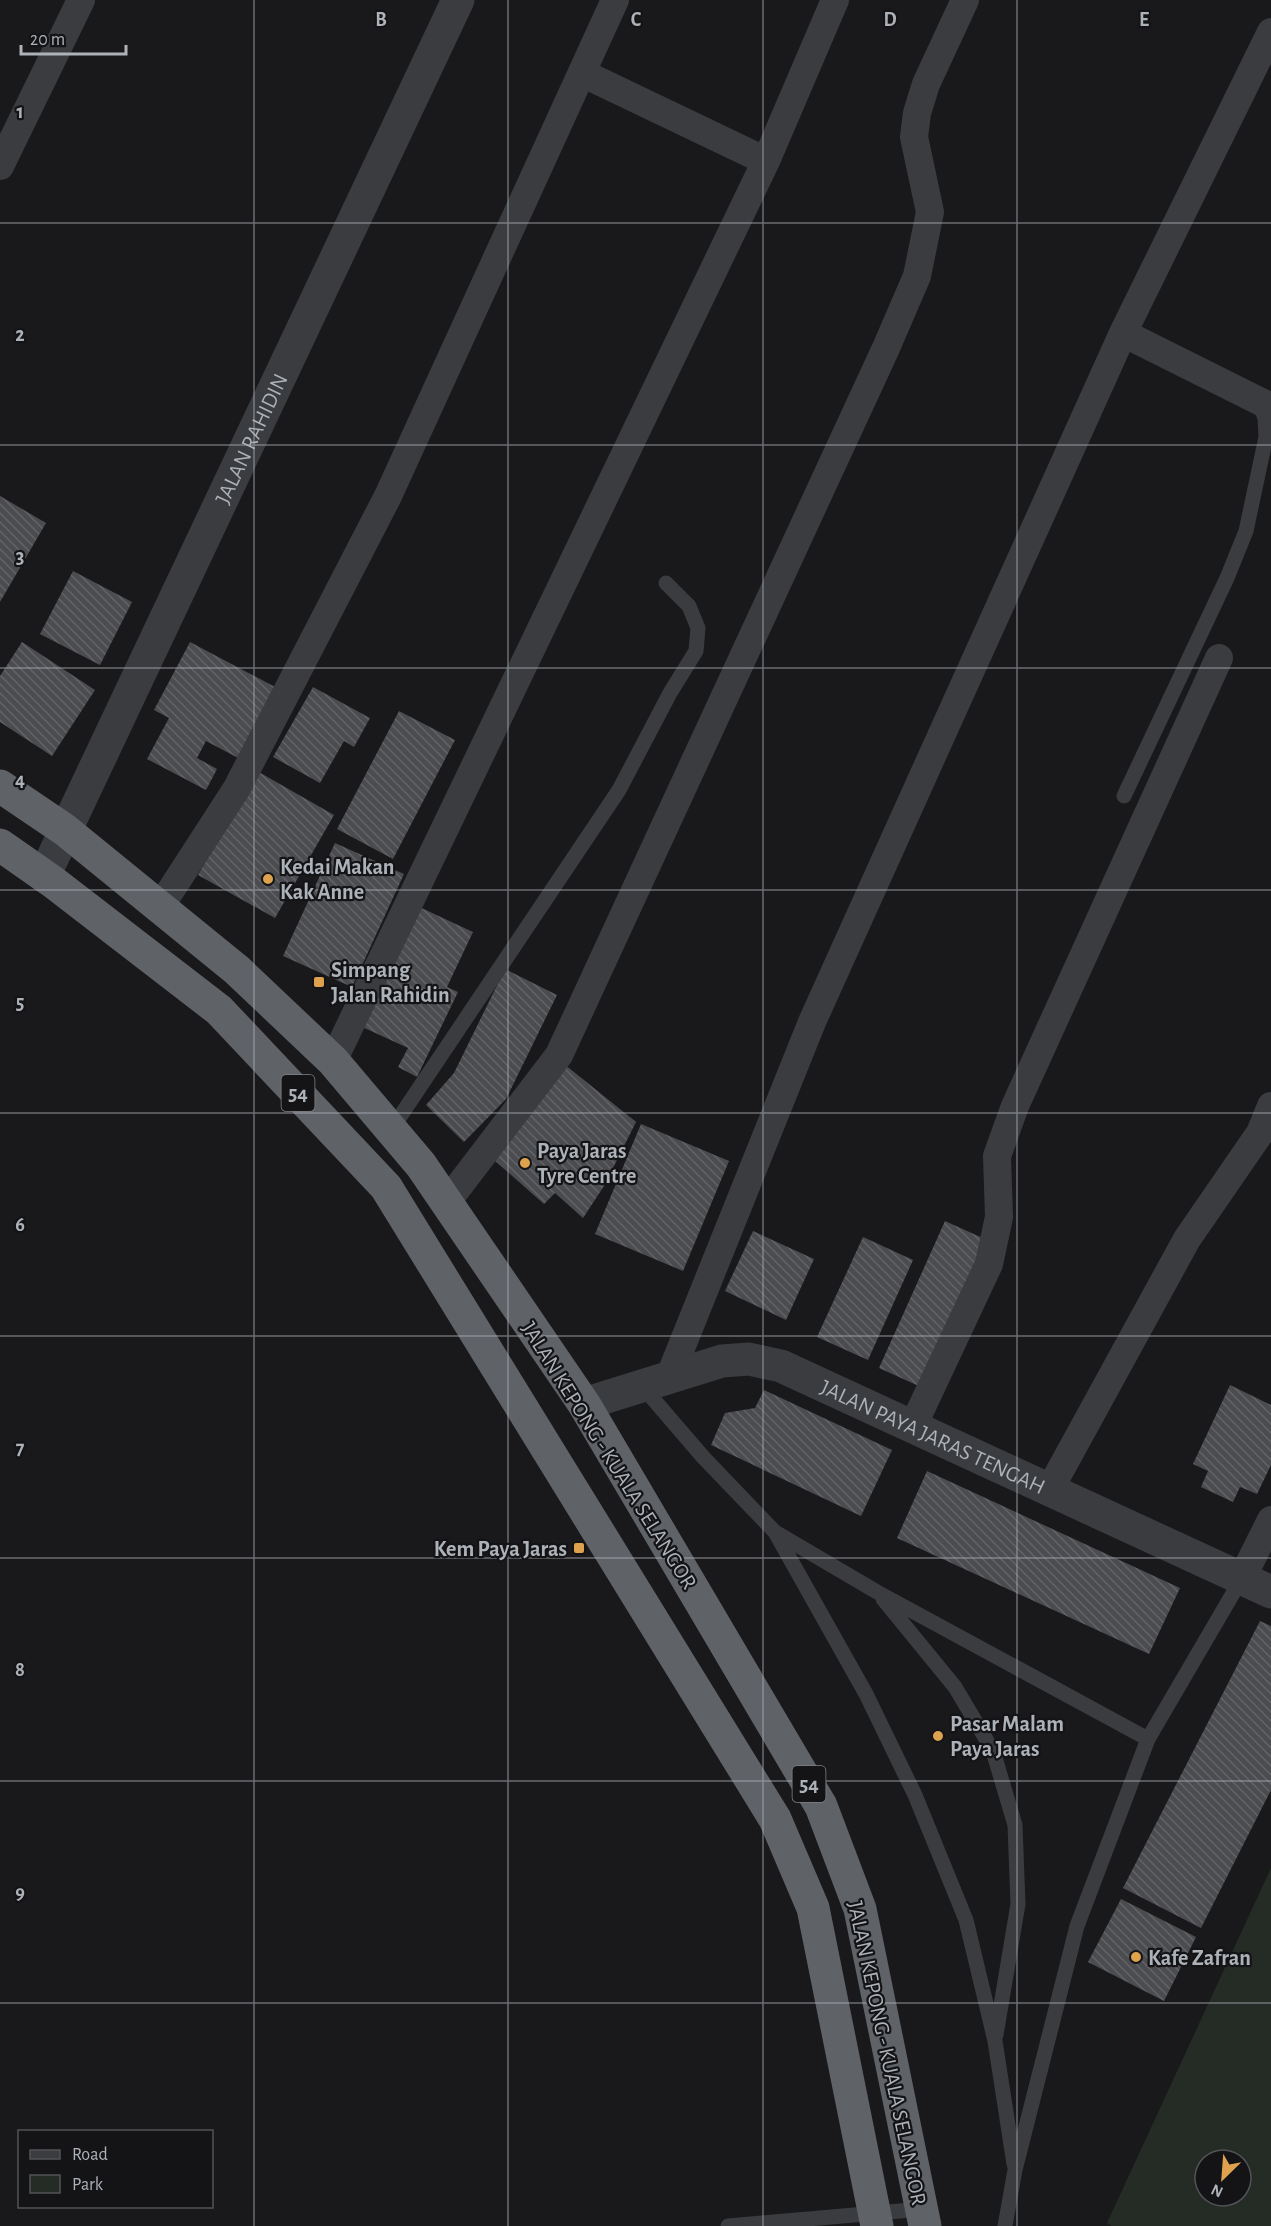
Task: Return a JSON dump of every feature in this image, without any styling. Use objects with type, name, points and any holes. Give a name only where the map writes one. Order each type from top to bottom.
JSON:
[{"type":"highway","name":"JALAN KEPONG - KUALA SELANGOR","points":[[0,786],[65,830],[237,970],[333,1061],[421,1165],[584,1404],[821,1806],[860,1909],[924,2217]]},
{"type":"highway","name":"JALAN KEPONG - KUALA SELANGOR","points":[[0,845],[219,1010],[386,1187],[775,1818],[813,1908],[876,2220]]},
{"type":"street","points":[[0,166],[81,0]]},
{"type":"street","name":"JALAN RAHIDIN","points":[[44,876],[458,0]]},
{"type":"street","points":[[160,908],[237,788],[388,496],[615,0]]},
{"type":"street","points":[[333,1061],[766,161],[836,0]]},
{"type":"street","points":[[446,1203],[560,1055],[895,328],[917,276],[930,212],[914,137],[917,113],[926,84],[965,0]]},
{"type":"street","points":[[656,1382],[812,1022],[1123,333],[1271,32]]},
{"type":"street","points":[[582,73],[766,161]]},
{"type":"street","points":[[1123,333],[1265,404]]},
{"type":"street","points":[[913,1426],[989,1264],[999,1217],[997,1156],[1016,1106],[1219,658]]},
{"type":"street","points":[[1050,1489],[1187,1239],[1260,1133],[1271,1106]]},
{"type":"street","name":"JALAN PAYA JARAS TENGAH","points":[[584,1404],[722,1361],[749,1359],[781,1366],[1271,1592]]},
{"type":"street","points":[[1242,1578],[1271,1520]]},
{"type":"lane","points":[[1124,796],[1227,578],[1246,531],[1266,437],[1265,404]]},
{"type":"lane","points":[[392,1130],[619,790],[670,693],[696,651],[698,628],[689,606],[666,582]]},
{"type":"lane","points":[[656,1382],[702,1457],[775,1532],[866,1694],[915,1795],[966,1920],[995,2041],[1015,2170]]},
{"type":"lane","points":[[775,1532],[878,1592],[1148,1739]]},
{"type":"lane","points":[[1005,2226],[1015,2170],[1077,1926],[1148,1739],[1242,1578]]},
{"type":"lane","points":[[878,1592],[955,1687],[993,1751],[1014,1825],[1018,1904],[995,2041]]},
{"type":"lane","points":[[728,2226],[924,2217]]},
{"type":"green space","points":[[1271,1868],[1271,2226],[1112,2226],[1107,2223]]},
{"type":"building","points":[[0,496],[46,523],[0,602]]},
{"type":"building","points":[[73,571],[132,602],[100,665],[40,634]]},
{"type":"building","points":[[22,642],[95,690],[52,756],[0,722],[0,676]]},
{"type":"building","points":[[190,642],[277,688],[240,759],[206,741],[197,758],[217,769],[206,790],[147,759],[169,718],[154,710]]},
{"type":"building","points":[[313,687],[370,718],[354,747],[344,741],[320,783],[273,757]]},
{"type":"building","points":[[399,711],[455,740],[393,859],[337,829]]},
{"type":"building","points":[[257,771],[334,815],[275,918],[198,875]]},
{"type":"building","points":[[335,843],[404,874],[352,987],[283,956]]},
{"type":"building","points":[[415,905],[473,932],[447,987],[458,992],[417,1077],[398,1067],[408,1048],[358,1025]]},
{"type":"building","points":[[505,969],[557,995],[506,1099],[464,1142],[426,1105],[454,1073]]},
{"type":"building","points":[[564,1064],[636,1122],[604,1186],[583,1218],[555,1193],[544,1204],[494,1160]]},
{"type":"building","points":[[641,1124],[729,1161],[683,1271],[595,1234]]},
{"type":"building","points":[[945,1221],[987,1240],[921,1387],[879,1368]]},
{"type":"building","points":[[753,1231],[814,1259],[786,1320],[725,1291]]},
{"type":"building","points":[[863,1237],[913,1260],[868,1360],[817,1337]]},
{"type":"building","points":[[1230,1385],[1271,1405],[1271,1465],[1257,1494],[1240,1487],[1233,1502],[1201,1487],[1208,1471],[1193,1464]]},
{"type":"building","points":[[764,1390],[892,1450],[861,1516],[711,1445],[725,1413],[755,1408]]},
{"type":"building","points":[[927,1471],[1180,1588],[1149,1654],[897,1538]]},
{"type":"building","points":[[1260,1621],[1271,1626],[1271,1790],[1201,1928],[1123,1888]]},
{"type":"building","points":[[1121,1899],[1196,1937],[1164,2001],[1088,1962]]},
{"type":"place","name":"Kedai Makan Kak Anne","points":[[268,879]]},
{"type":"place","name":"Simpang Jalan Rahidin","points":[[319,982]]},
{"type":"place","name":"Paya Jaras Tyre Centre","points":[[525,1163]]},
{"type":"place","name":"Kem Paya Jaras","points":[[579,1548]]},
{"type":"place","name":"Pasar Malam Paya Jaras","points":[[938,1736]]},
{"type":"place","name":"Kafe Zafran","points":[[1136,1957]]}]
